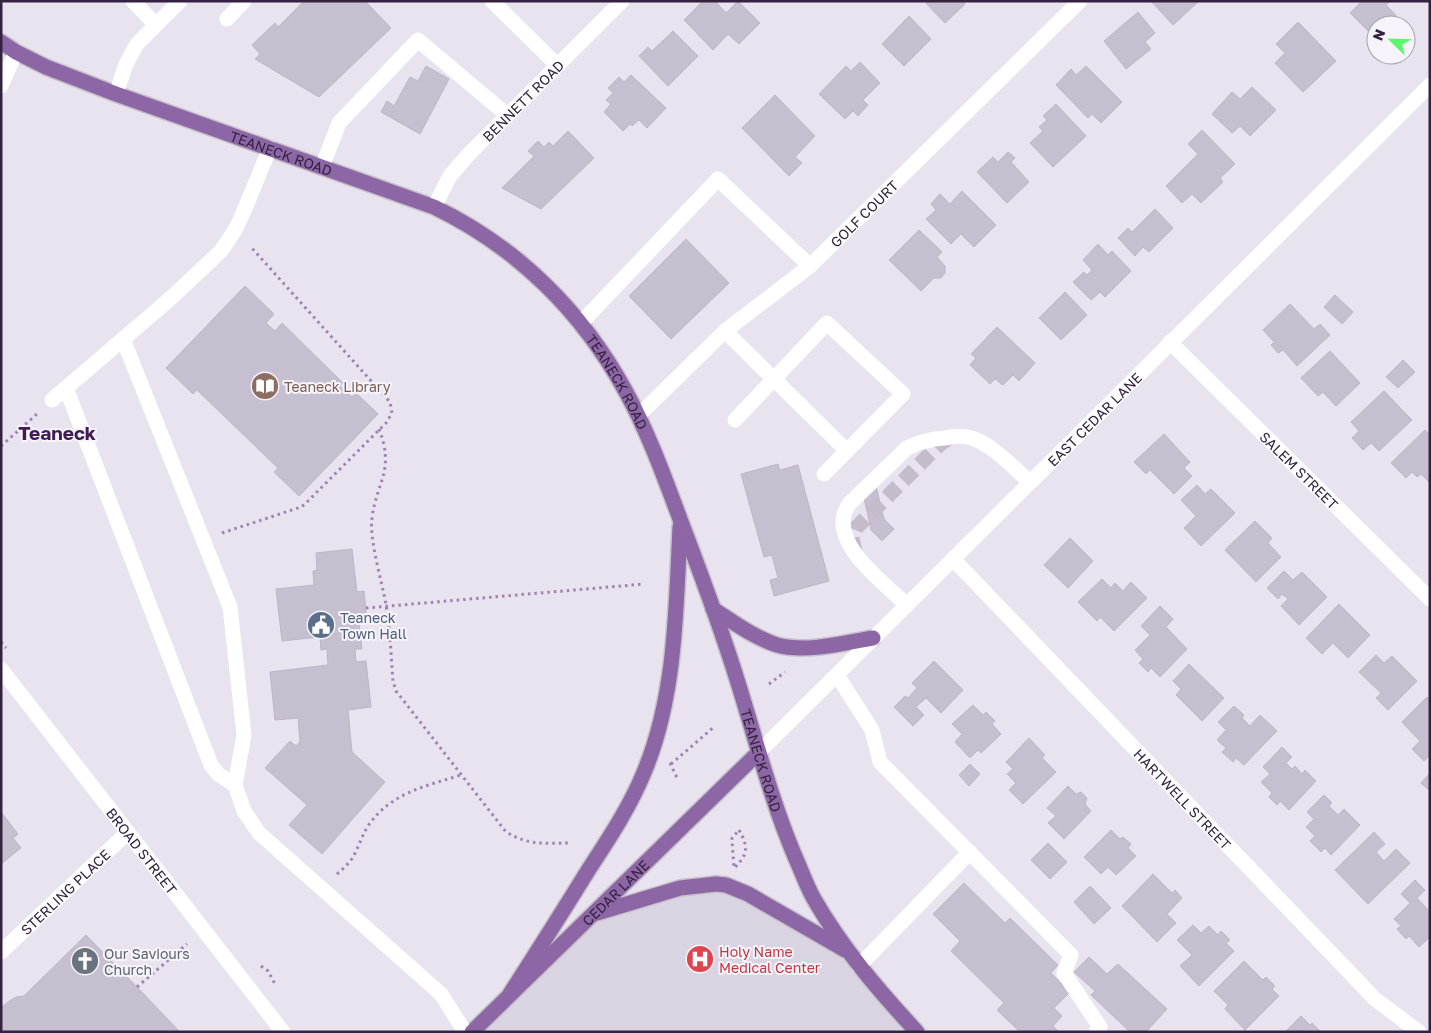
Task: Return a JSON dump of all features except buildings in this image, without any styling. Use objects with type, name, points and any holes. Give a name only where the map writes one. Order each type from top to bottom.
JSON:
[{"type":"main road","name":"TEANECK ROAD","points":[[1,42],[46,67],[116,94],[434,207],[472,226],[515,257],[545,283],[581,323],[604,354],[638,416],[681,521],[713,609],[782,826],[814,899],[859,966],[917,1032]]},
{"type":"main road","points":[[510,994],[620,821],[645,770],[668,683],[674,628],[681,521]]},
{"type":"main road","points":[[713,609],[753,634],[785,646],[818,646],[873,638]]},
{"type":"main road","name":"CEDAR LANE","points":[[472,1032],[758,753]]},
{"type":"main road","points":[[593,914],[680,888],[707,883],[726,885],[748,894],[849,952]]},
{"type":"street","points":[[133,1],[156,25]]},
{"type":"street","points":[[116,94],[132,53],[138,44],[180,1]]},
{"type":"street","points":[[227,19],[244,1]]},
{"type":"street","points":[[492,1],[557,65]]},
{"type":"street","name":"BENNETT ROAD","points":[[434,207],[456,168],[622,1]]},
{"type":"street","name":"GOLF COURT","points":[[638,416],[725,331],[810,266],[1080,1]]},
{"type":"street","points":[[322,167],[339,123],[418,40],[507,115]]},
{"type":"street","points":[[1,86],[16,52]]},
{"type":"street","name":"EAST CEDAR LANE","points":[[758,753],[1430,84]]},
{"type":"street","points":[[52,400],[171,298],[220,251],[235,230],[270,148]]},
{"type":"street","points":[[581,323],[718,179],[810,266]]},
{"type":"street","points":[[735,420],[828,323],[903,394],[824,474]]},
{"type":"street","points":[[725,331],[847,451]]},
{"type":"street","points":[[123,339],[230,608],[244,735],[235,785],[244,811],[259,833],[441,994],[466,1032]]},
{"type":"street","name":"SALEM STREET","points":[[1170,342],[1430,599]]},
{"type":"street","points":[[66,388],[211,765],[218,774],[235,785]]},
{"type":"street","points":[[907,605],[862,564],[849,545],[842,521],[849,504],[907,448],[915,443],[936,438],[961,436],[976,439],[1030,482]]},
{"type":"street","name":"HARTWELL STREET","points":[[953,559],[1375,999],[1419,1032]]},
{"type":"street","name":"BROAD STREET","points":[[1,670],[283,1032]]},
{"type":"street","points":[[837,675],[872,730],[880,762],[1071,955],[1064,973],[1100,1026],[1096,1032]]},
{"type":"street","name":"STERLING PLACE","points":[[1,952],[128,832]]},
{"type":"street","points":[[859,966],[970,852]]},
{"type":"path","points":[[202,539],[301,507],[312,499],[386,423],[392,413],[390,402],[235,230]]},
{"type":"path","points":[[1,446],[52,400]]},
{"type":"path","points":[[379,430],[385,448],[386,468],[374,508],[371,530],[386,607],[393,681],[396,691],[506,832],[520,840],[542,844],[571,843]]},
{"type":"path","points":[[366,608],[644,584]]},
{"type":"path","points":[[769,684],[785,672],[787,675]]},
{"type":"path","points":[[670,765],[714,727]]},
{"type":"path","points":[[666,756],[678,780]]},
{"type":"path","points":[[323,889],[350,861],[377,813],[406,792],[462,775]]},
{"type":"path","points":[[739,830],[746,842],[747,847],[739,864],[734,868],[732,838],[739,830]]},
{"type":"path","points":[[136,987],[204,930]]},
{"type":"shaded area","name":"Holy Name Medical Center","points":[[716,884],[849,952],[917,1032],[472,1032],[593,914]]},
{"type":"tunnel","points":[[855,552],[852,538],[856,528],[938,446],[950,437]]},
{"type":"place","name":"Teaneck Library","points":[[265,386]]},
{"type":"place","name":"Teaneck Town Hall","points":[[321,625]]},
{"type":"place","name":"Holy Name Medical Center","points":[[700,959]]},
{"type":"place","name":"Our Saviours Church","points":[[85,961]]},
{"type":"district","name":"Teaneck","points":[[57,432]]}]
